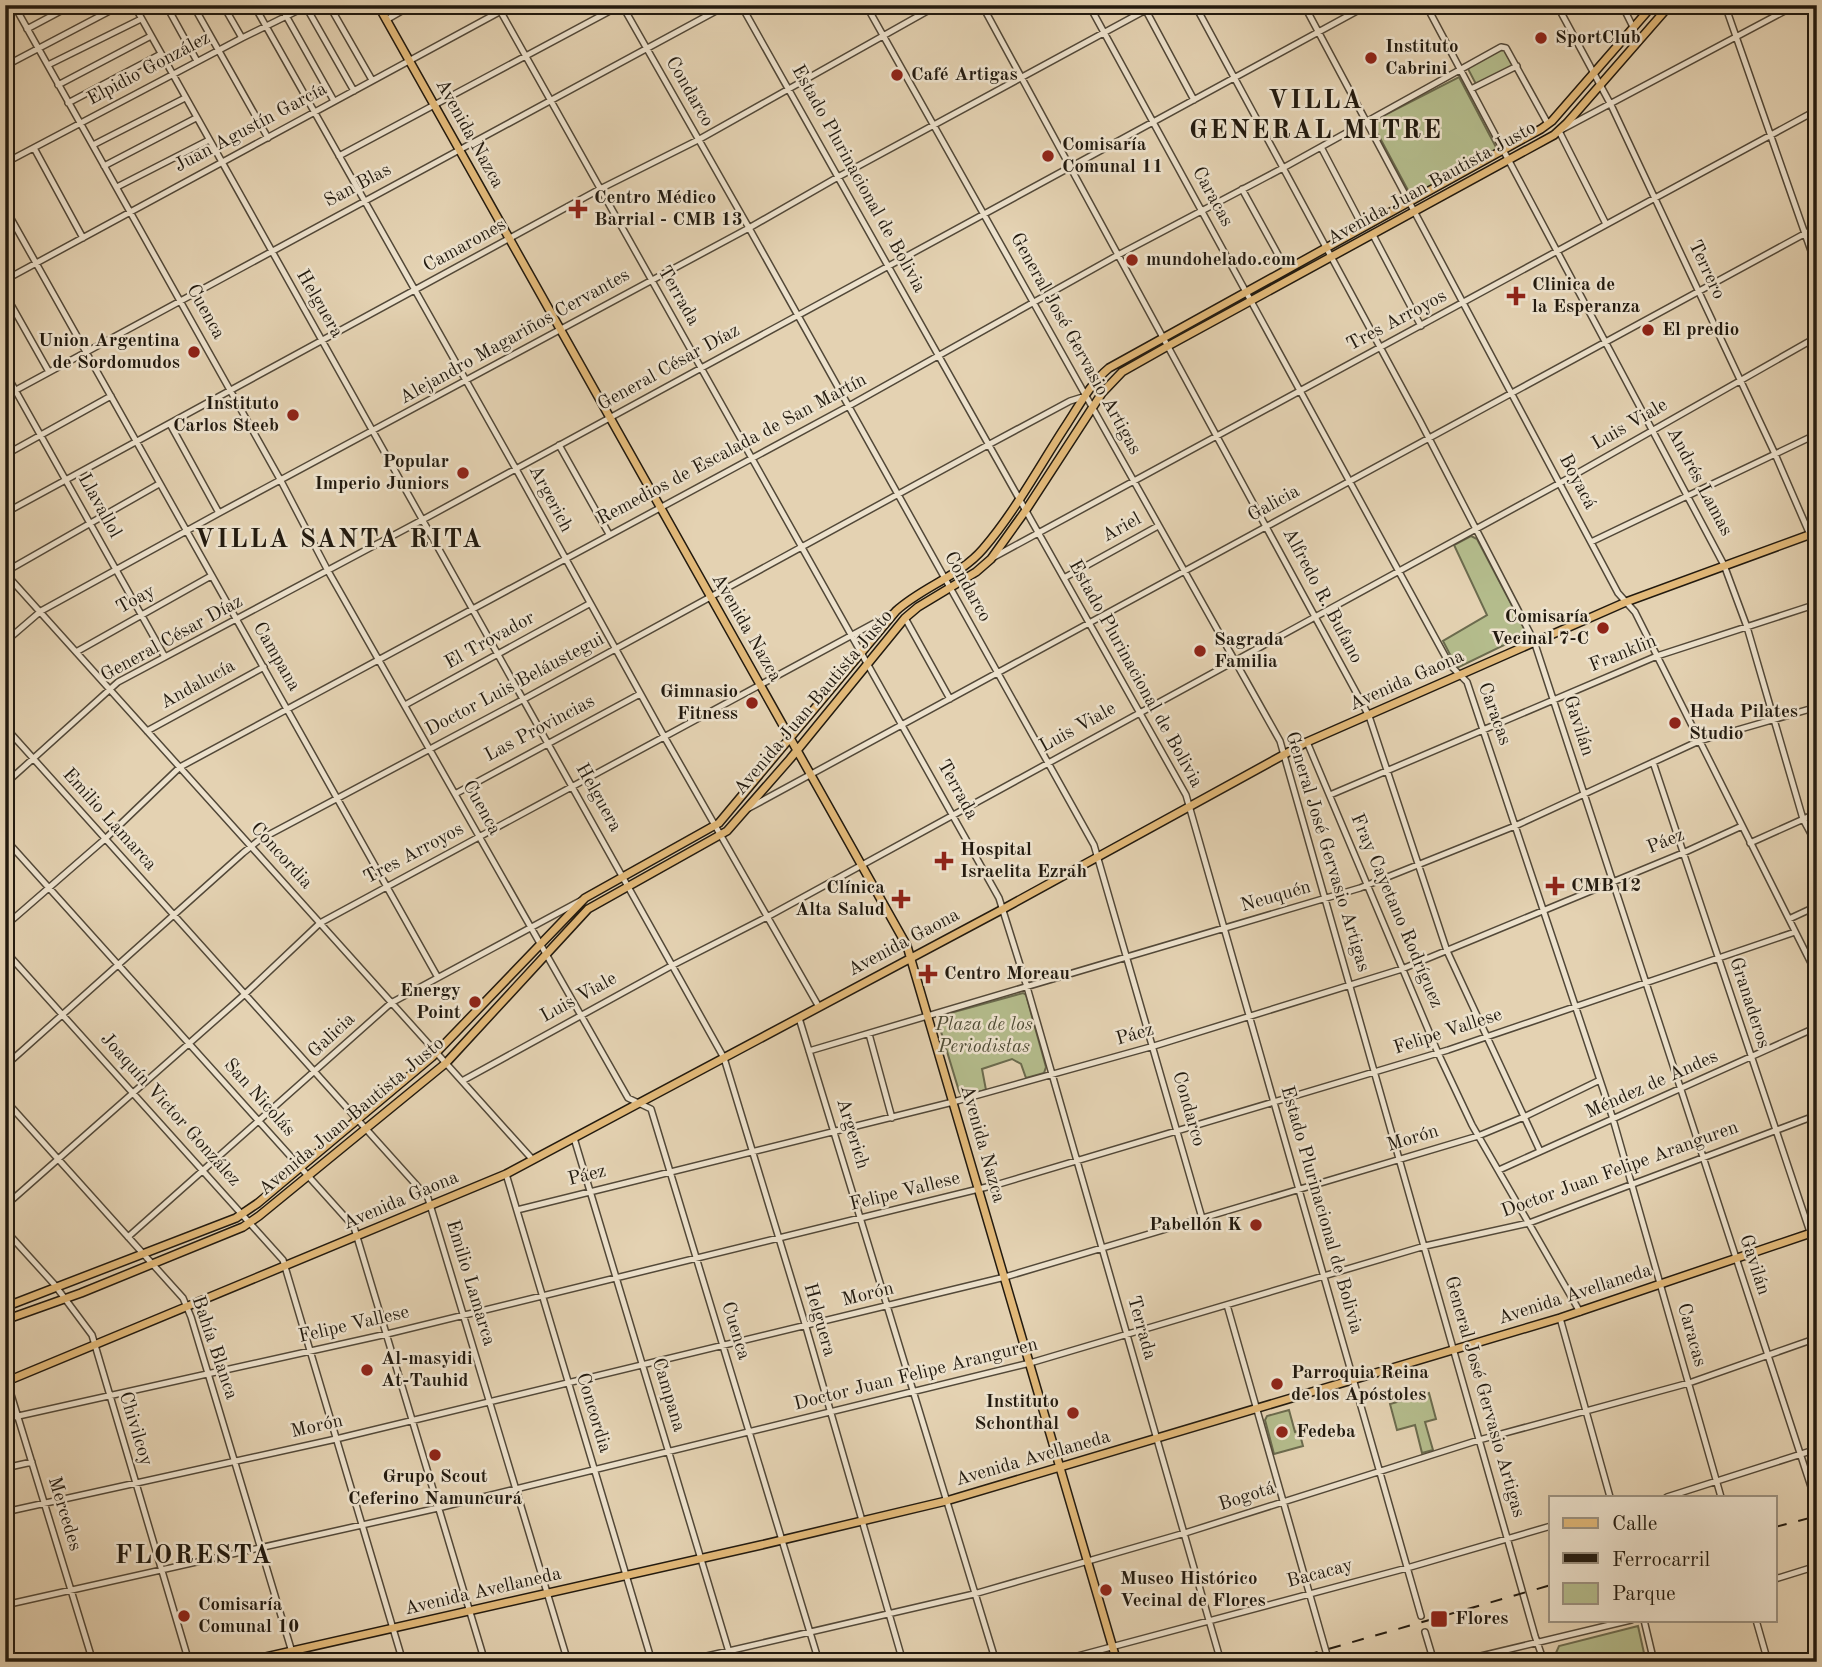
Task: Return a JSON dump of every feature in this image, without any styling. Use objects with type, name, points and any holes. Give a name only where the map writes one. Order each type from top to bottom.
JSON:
[{"type":"main road","name":"Avenida Nazca","points":[[378,5],[797,748],[911,957],[1117,1662]]},
{"type":"main road","name":"Avenida Juan Bautista Justo","points":[[5,1320],[65,1299],[250,1223],[446,1063],[588,909],[721,835],[746,810],[905,618],[976,572],[991,559],[1114,379],[1168,346],[1415,213],[1559,131],[1670,5]]},
{"type":"main road","name":"Avenida Juan Bautista Justo","points":[[7,1305],[57,1289],[242,1214],[437,1053],[585,898],[716,825],[896,611],[982,551],[1086,396],[1108,368],[1548,124],[1594,74],[1650,6]]},
{"type":"main road","name":"Avenida Gaona","points":[[6,1379],[506,1174],[1003,909],[1284,753],[1534,640],[1626,602],[1814,533]]},
{"type":"main road","name":"Avenida Avellaneda","points":[[243,1662],[946,1501],[1580,1312],[1813,1232]]},
{"type":"street","name":"Cuenca","points":[[14,5],[231,390],[328,571],[628,1098],[651,1109],[819,1662]]},
{"type":"street","points":[[27,29],[72,5]]},
{"type":"street","points":[[5,66],[121,5]]},
{"type":"street","name":"Helguera","points":[[134,5],[424,519],[723,1058],[806,1327],[903,1662]]},
{"type":"street","points":[[166,5],[197,61]]},
{"type":"street","points":[[193,5],[268,138]]},
{"type":"street","points":[[223,5],[242,38]]},
{"type":"street","name":"Argerich","points":[[254,5],[516,469],[664,738],[819,1007]]},
{"type":"street","points":[[280,5],[334,101]]},
{"type":"street","points":[[329,5],[372,80]]},
{"type":"street","points":[[386,20],[412,5]]},
{"type":"street","name":"Juan Agustín García","points":[[5,280],[410,61],[499,8],[512,5]]},
{"type":"street","points":[[339,156],[622,5]]},
{"type":"street","name":"Condarco","points":[[622,5],[1098,855],[1202,1218]]},
{"type":"street","name":"San Blas","points":[[5,396],[727,5]]},
{"type":"street","name":"Estado Plurinacional de Bolivia","points":[[741,5],[1186,795],[1421,1616]]},
{"type":"street","name":"General José Gervasio Artigas","points":[[866,5],[1280,741],[1544,1662]]},
{"type":"street","name":"Camarones","points":[[5,513],[600,189],[698,140],[938,5]]},
{"type":"street","name":"Alfredo R. Bufano","points":[[982,5],[1369,716],[1447,951],[1540,1151]]},
{"type":"street","name":"Caracas","points":[[1089,5],[1450,665],[1467,682],[1613,1119],[1721,1496]]},
{"type":"street","name":"Alejandro Magariños Cervantes","points":[[5,642],[41,611],[116,569],[749,229],[1144,8],[1155,5]]},
{"type":"street","name":"Gavilán","points":[[1195,5],[1534,640],[1817,1505]]},
{"type":"street","name":"Boyacá","points":[[1304,5],[1618,593],[1635,612],[1817,975]]},
{"type":"street","name":"General César Díaz","points":[[5,784],[109,689],[1368,5]]},
{"type":"street","name":"Andrés Lamas","points":[[1426,5],[1724,565],[1747,627],[1803,819],[1817,845]]},
{"type":"street","name":"Terrero","points":[[1557,5],[1611,105],[1814,533],[1817,551]]},
{"type":"street","points":[[1622,5],[1633,27]]},
{"type":"street","points":[[1725,5],[1817,268]]},
{"type":"street","points":[[1606,224],[1559,131],[1737,39],[1796,5]]},
{"type":"street","points":[[306,6],[354,91]]},
{"type":"street","name":"Elpidio González","points":[[5,163],[306,6]]},
{"type":"street","name":"Terrada","points":[[499,8],[1003,909],[1221,1662]]},
{"type":"street","points":[[1144,8],[1194,100]]},
{"type":"street","points":[[48,65],[141,19]]},
{"type":"street","points":[[58,85],[151,36]]},
{"type":"street","name":"Remedios de Escalada de San Martín","points":[[5,926],[105,839],[180,767],[847,407],[938,354],[1501,47],[1506,48],[1517,66]]},
{"type":"street","points":[[68,103],[161,54]]},
{"type":"street","points":[[1471,89],[1517,66],[1548,124]]},
{"type":"street","points":[[93,145],[185,97]]},
{"type":"street","name":"Tres Arroyos","points":[[991,559],[1817,110]]},
{"type":"street","points":[[104,166],[196,118]]},
{"type":"street","points":[[117,187],[209,140]]},
{"type":"street","points":[[1321,147],[1363,227]]},
{"type":"street","points":[[34,148],[83,238]]},
{"type":"street","points":[[1242,189],[1286,269]]},
{"type":"street","name":"Campana","points":[[5,208],[437,976]]},
{"type":"street","name":"Galicia","points":[[746,810],[1817,227]]},
{"type":"street","points":[[1373,235],[1421,326]]},
{"type":"street","points":[[5,294],[49,372]]},
{"type":"street","name":"Luis Viale","points":[[461,1081],[767,917],[1560,483],[1817,337]]},
{"type":"street","name":"Llavallol","points":[[5,372],[165,657]]},
{"type":"street","points":[[5,455],[111,396]]},
{"type":"street","name":"Doctor Luis Beláustegui","points":[[5,1066],[251,846],[988,445],[1070,401],[1086,396]]},
{"type":"street","points":[[170,424],[219,513]]},
{"type":"street","points":[[1591,542],[1817,434]]},
{"type":"street","points":[[559,445],[609,534]]},
{"type":"street","points":[[5,573],[159,484]]},
{"type":"street","name":"Ariel","points":[[1064,578],[1158,526]]},
{"type":"street","name":"Concordia","points":[[5,573],[533,1160]]},
{"type":"street","name":"Toay","points":[[76,652],[211,576]]},
{"type":"street","name":"El Trovador","points":[[405,705],[589,604]]},
{"type":"street","name":"Franklin","points":[[1330,795],[1657,656],[1817,604]]},
{"type":"street","name":"Tres Arroyos","points":[[5,1206],[245,994],[320,923],[574,788],[896,611]]},
{"type":"street","points":[[905,618],[950,699]]},
{"type":"street","name":"Andalucía","points":[[147,731],[264,667]]},
{"type":"street","name":"Las Provincias","points":[[455,794],[640,694]]},
{"type":"street","name":"Neuquén","points":[[810,1051],[1325,899],[1516,825],[1699,741],[1817,708]]},
{"type":"street","name":"Emilio Lamarca","points":[[5,727],[426,1195],[568,1662]]},
{"type":"street","name":"Fray Cayetano Rodríguez","points":[[1307,742],[1438,1054],[1478,1136],[1580,1312]]},
{"type":"street","name":"Granaderos","points":[[1653,762],[1750,1059],[1813,1232],[1817,1253]]},
{"type":"street","points":[[1750,843],[1817,813]]},
{"type":"street","name":"Páez","points":[[517,1210],[953,1102],[1154,1046],[1402,970],[1742,826]]},
{"type":"street","name":"San Nicolás","points":[[5,839],[354,1227],[485,1662]]},
{"type":"street","name":"Galicia","points":[[128,1237],[391,1003],[585,898]]},
{"type":"street","points":[[1789,919],[1817,906]]},
{"type":"street","name":"Felipe Vallese","points":[[5,1419],[387,1334],[979,1189],[1438,1054],[1795,932]]},
{"type":"street","name":"Joaquín Victor González","points":[[5,951],[281,1257],[403,1662]]},
{"type":"street","name":"Argerich","points":[[799,1018],[996,1662]]},
{"type":"street","name":"Méndez de Andes","points":[[1499,1170],[1817,1027]]},
{"type":"street","points":[[869,1034],[892,1118]]},
{"type":"street","name":"Morón","points":[[5,1511],[336,1439],[1005,1277],[1478,1136],[1600,1080]]},
{"type":"street","name":"Bahía Blanca","points":[[5,1100],[183,1298],[295,1662]]},
{"type":"street","name":"Doctor Juan Felipe Aranguren","points":[[5,1605],[515,1489],[1030,1363],[1424,1246],[1529,1223],[1817,1115]]},
{"type":"street","name":"Campana","points":[[574,1139],[732,1662]]},
{"type":"street","name":"Concordia","points":[[506,1174],[652,1662]]},
{"type":"street","name":"Chivilcoy","points":[[5,1230],[57,1289],[92,1335],[189,1662]]},
{"type":"street","points":[[1227,1305],[1329,1662]]},
{"type":"street","points":[[1560,1318],[1610,1496]]},
{"type":"street","name":"Bogotá","points":[[681,1662],[974,1594],[1185,1533],[1479,1440],[1689,1383],[1817,1338]]},
{"type":"street","name":"Mercedes","points":[[6,1379],[93,1662]]},
{"type":"street","points":[[1670,1496],[1817,1449]]},
{"type":"street","points":[[5,1468],[32,1462]]},
{"type":"street","name":"Bacacay","points":[[1055,1662],[1407,1568],[1549,1527]]},
{"type":"street","points":[[1776,1579],[1817,1566]]},
{"type":"street","points":[[1456,1662],[1623,1622]]},
{"type":"street","points":[[1644,1622],[1654,1662]]},
{"type":"street","points":[[1757,1622],[1768,1662]]},
{"type":"street","points":[[1425,1632],[1434,1662]]},
{"type":"green space","points":[[1505,47],[1516,67],[1478,88],[1467,67]]},
{"type":"green space","points":[[1459,77],[1497,149],[1414,195],[1410,194],[1373,121]]},
{"type":"green space","points":[[1471,536],[1477,539],[1527,634],[1457,668],[1443,641],[1487,615],[1454,545]]},
{"type":"green space","name":"Plaza de los Periodistas","points":[[1023,993],[1026,995],[1046,1067],[1044,1073],[1026,1078],[1021,1064],[1012,1059],[982,1069],[986,1090],[962,1096],[939,1025],[943,1015]]},
{"type":"green space","points":[[1429,1393],[1436,1419],[1425,1422],[1433,1450],[1422,1453],[1415,1425],[1397,1430],[1390,1404]]},
{"type":"green space","name":"Fedeba","points":[[1289,1410],[1295,1432],[1299,1431],[1303,1446],[1274,1454],[1265,1420],[1267,1416]]},
{"type":"green space","points":[[1638,1626],[1646,1662],[1557,1662],[1555,1655],[1559,1646]]},
{"type":"railway","points":[[1776,1527],[1817,1516]]},
{"type":"railway","points":[[1283,1662],[1549,1586]]},
{"type":"place","name":"SportClub","points":[[1541,38]]},
{"type":"place","name":"Instituto Cabrini","points":[[1371,58]]},
{"type":"place","name":"Café Artigas","points":[[897,75]]},
{"type":"place","name":"Comisaría Comunal 11","points":[[1048,156]]},
{"type":"place","name":"Centro Médico Barrial - CMB 13","points":[[578,209]]},
{"type":"place","name":"mundohelado.com","points":[[1132,260]]},
{"type":"place","name":"Clinica de la Esperanza","points":[[1516,296]]},
{"type":"place","name":"El predio","points":[[1648,330]]},
{"type":"place","name":"Union Argentina de Sordomudos","points":[[194,352]]},
{"type":"place","name":"Instituto Carlos Steeb","points":[[293,415]]},
{"type":"place","name":"Popular Imperio Juniors","points":[[463,473]]},
{"type":"place","name":"Comisaría Vecinal 7-C","points":[[1603,628]]},
{"type":"place","name":"Sagrada Familia","points":[[1200,651]]},
{"type":"place","name":"Gimnasio Fitness","points":[[752,703]]},
{"type":"place","name":"Hada Pilates Studio","points":[[1675,723]]},
{"type":"place","name":"Hospital Israelita Ezrah","points":[[944,861]]},
{"type":"place","name":"CMB 12","points":[[1555,886]]},
{"type":"place","name":"Clínica Alta Salud","points":[[901,899]]},
{"type":"place","name":"Centro Moreau","points":[[928,974]]},
{"type":"place","name":"Energy Point","points":[[475,1002]]},
{"type":"place","name":"Pabellón K","points":[[1256,1225]]},
{"type":"place","name":"Al-masyidi At-Tauhid","points":[[367,1370]]},
{"type":"place","name":"Parroquia Reina de los Apóstoles","points":[[1277,1384]]},
{"type":"place","name":"Instituto Schonthal","points":[[1073,1413]]},
{"type":"place","name":"Fedeba","points":[[1282,1432]]},
{"type":"place","name":"Grupo Scout Ceferino Namuncurá","points":[[435,1455]]},
{"type":"place","name":"Museo Histórico Vecinal de Flores","points":[[1106,1590]]},
{"type":"place","name":"Comisaría Comunal 10","points":[[184,1616]]},
{"type":"place","name":"Flores","points":[[1439,1619]]},
{"type":"district","name":"VILLA GENERAL MITRE","points":[[1316,116]]},
{"type":"district","name":"VILLA SANTA RITA","points":[[339,540]]},
{"type":"district","name":"FLORESTA","points":[[194,1556]]}]
